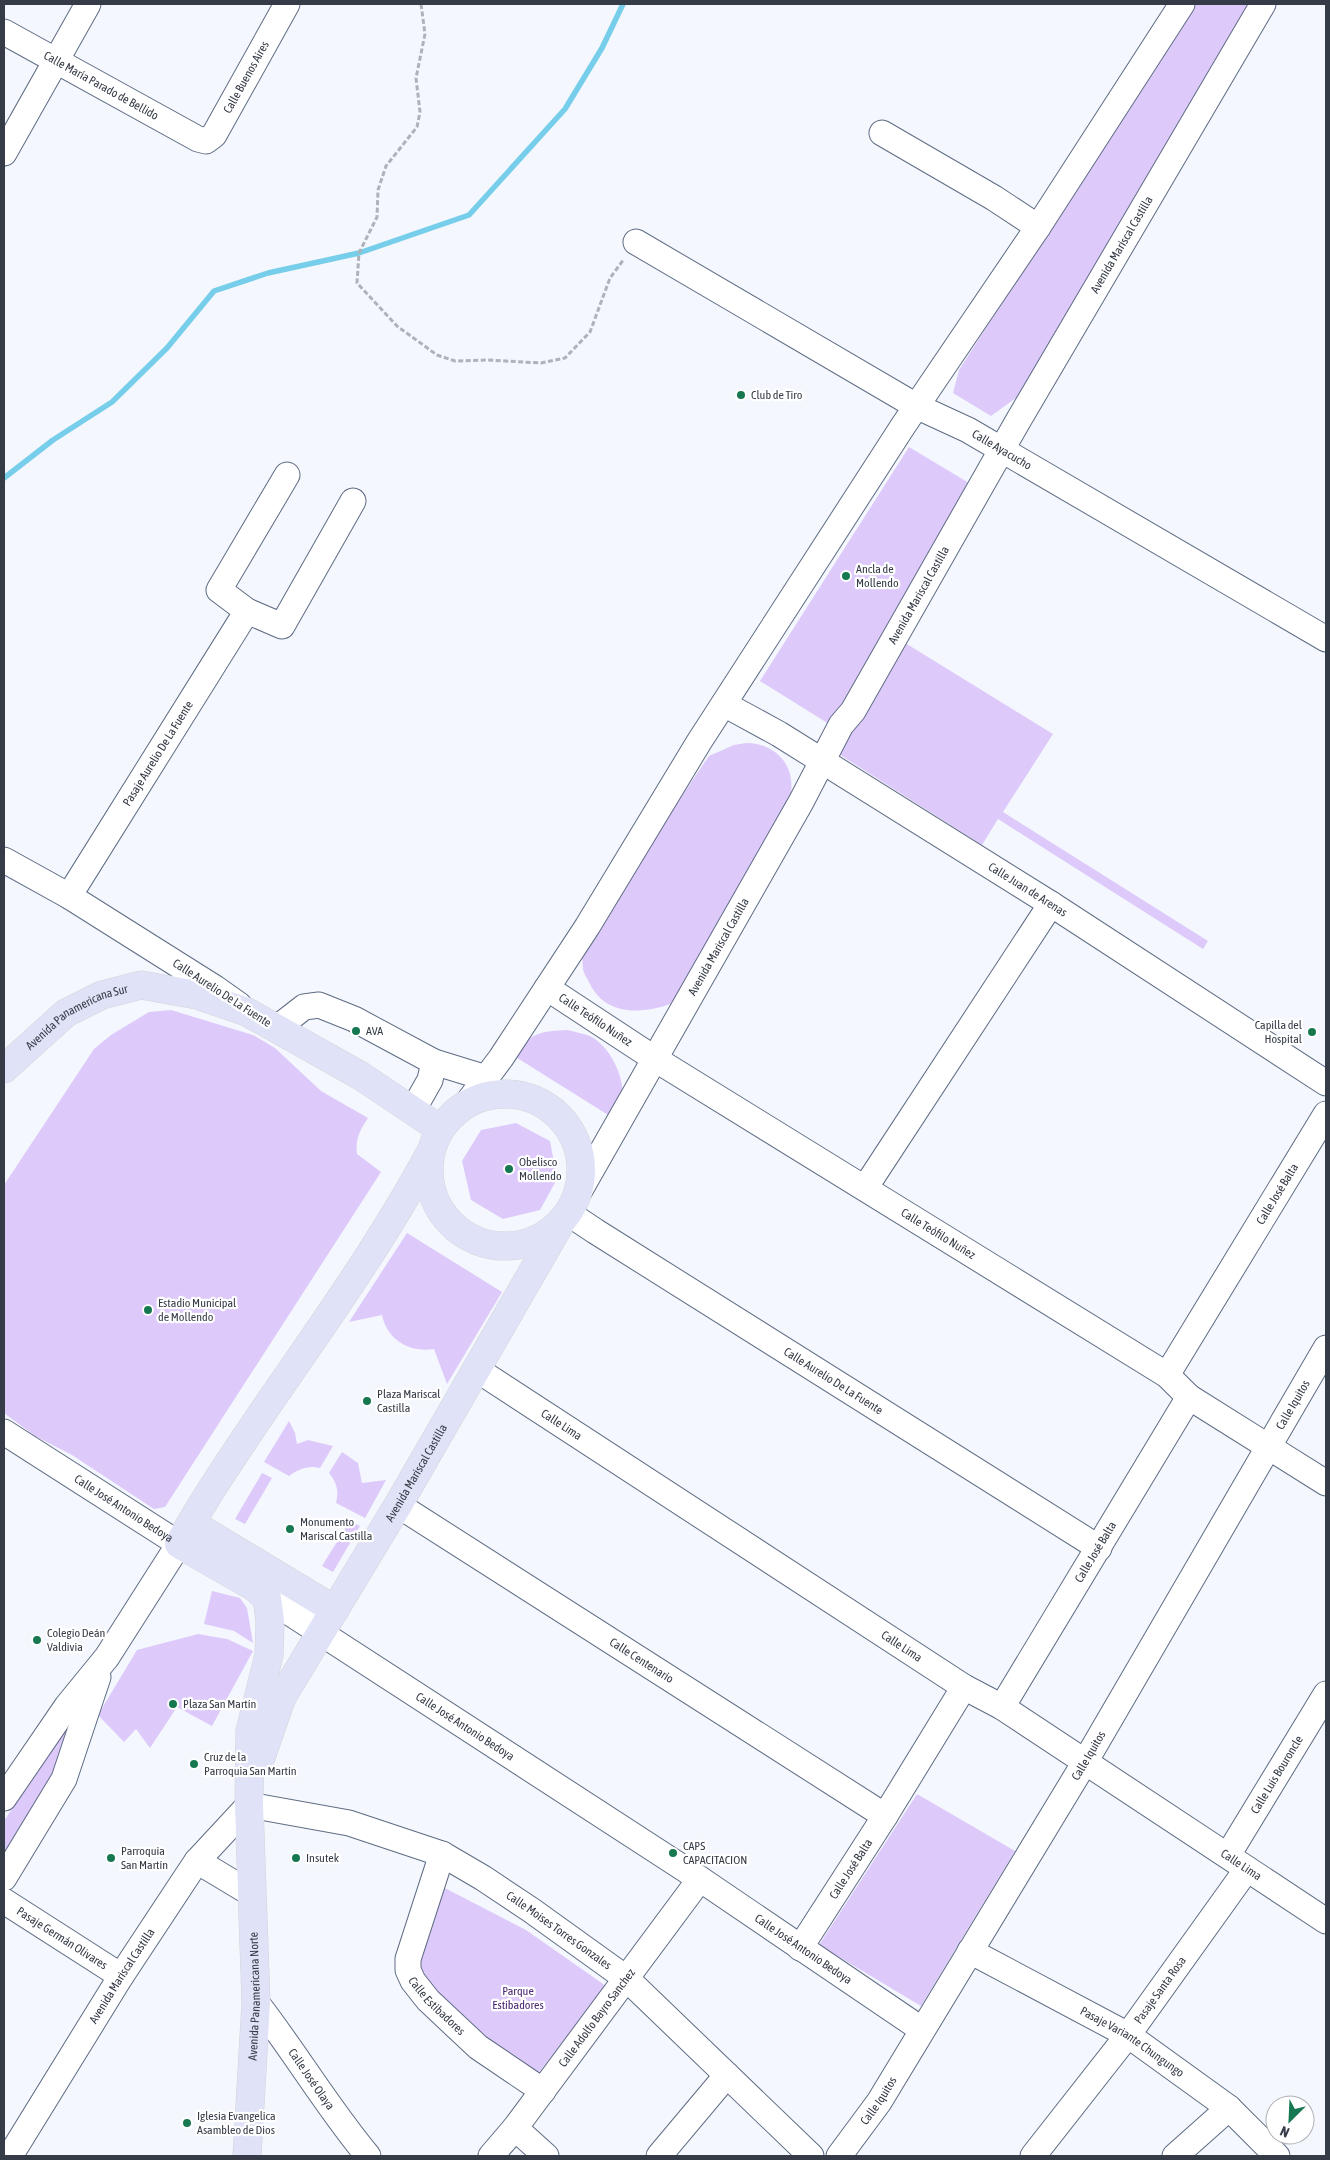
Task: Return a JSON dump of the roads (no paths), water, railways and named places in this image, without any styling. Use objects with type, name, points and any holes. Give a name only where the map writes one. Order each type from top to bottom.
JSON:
[{"type":"main road","name":"Avenida Panamericana Sur","points":[[4,1069],[66,1014],[102,994],[141,985],[197,995],[247,1012]]},
{"type":"main road","name":"Calle Aurelio De La Fuente","points":[[247,1012],[329,1057],[440,1128]]},
{"type":"main road","points":[[335,1610],[185,1533],[218,1477],[359,1270],[412,1187],[429,1155],[440,1128],[455,1111],[468,1102],[498,1094],[514,1094],[536,1100],[556,1113],[572,1134],[577,1146],[582,1171],[569,1210],[543,1236],[524,1244],[504,1246],[484,1243],[467,1236],[450,1223],[439,1209],[431,1191],[428,1173],[429,1155]]},
{"type":"main road","name":"Avenida Mariscal Castilla","points":[[249,1805],[264,1745],[282,1696],[398,1505],[569,1210]]},
{"type":"main road","name":"Calle José Antonio Bedoya","points":[[185,1533],[267,1598]]},
{"type":"main road","points":[[249,1805],[250,1731],[269,1655],[270,1621],[267,1598]]},
{"type":"main road","name":"Avenida Panamericana Norte","points":[[247,2156],[256,2002],[249,1805]]},
{"type":"street","points":[[4,153],[88,4]]},
{"type":"street","name":"Calle Buenos Aires","points":[[198,139],[206,141],[214,135],[288,4]]},
{"type":"street","points":[[468,1102],[587,927],[724,704],[916,406],[1038,227],[1182,4]]},
{"type":"street","name":"Avenida Mariscal Castilla","points":[[569,1210],[842,725],[853,711],[1001,450],[1263,4]]},
{"type":"street","name":"Calle María Parado de Bellido","points":[[4,32],[198,139]]},
{"type":"street","points":[[882,133],[994,198],[1038,227]]},
{"type":"street","name":"Calle Ayacucho","points":[[636,242],[916,406],[968,430],[1325,636]]},
{"type":"street","points":[[287,475],[219,590],[248,611],[282,626],[353,501]]},
{"type":"street","name":"Pasaje Aurelio De La Fuente","points":[[69,896],[248,611]]},
{"type":"street","name":"Calle Juan de Arenas","points":[[724,704],[779,734],[1051,904],[1326,1083]]},
{"type":"street","name":"Calle Aurelio De La Fuente","points":[[4,860],[69,896],[216,988],[247,1012]]},
{"type":"street","points":[[865,1188],[1051,904]]},
{"type":"street","name":"Calle Teófilo Nuñez","points":[[547,988],[655,1058],[1167,1375],[1189,1397],[1326,1483]]},
{"type":"street","points":[[277,1028],[304,1007],[319,1005],[354,1019],[434,1062],[486,1078]]},
{"type":"street","points":[[413,1110],[430,1080],[434,1062]]},
{"type":"street","name":"Calle José Balta","points":[[1167,1375],[1326,1114]]},
{"type":"street","name":"Calle Aurelio De La Fuente","points":[[569,1210],[595,1231],[1099,1548]]},
{"type":"street","name":"Calle Iquitos","points":[[839,2156],[879,2102],[1085,1762],[1326,1348]]},
{"type":"street","name":"Calle Lima","points":[[476,1369],[964,1687],[1002,1707],[1238,1862],[1323,1915]]},
{"type":"street","name":"Calle José Balta","points":[[1002,1707],[1189,1397]]},
{"type":"street","name":"Calle José Antonio Bedoya","points":[[4,1432],[185,1533]]},
{"type":"street","name":"Calle Centenario","points":[[398,1505],[885,1816]]},
{"type":"street","points":[[4,1798],[67,1706],[107,1657],[185,1533]]},
{"type":"street","name":"Calle José Antonio Bedoya","points":[[267,1598],[700,1879],[922,2029]]},
{"type":"street","points":[[4,1878],[64,1779],[86,1709],[107,1657]]},
{"type":"street","name":"Calle José Balta","points":[[800,1948],[885,1816],[964,1687]]},
{"type":"street","name":"Calle Luis Bouroncle","points":[[1238,1862],[1326,1694]]},
{"type":"street","name":"Avenida Mariscal Castilla","points":[[10,2156],[121,1976],[198,1861],[249,1805]]},
{"type":"street","name":"Calle Moises Torres Gonzales","points":[[249,1805],[349,1822],[442,1854],[531,1910],[627,1980],[811,2156]]},
{"type":"street","name":"Calle Estibadores","points":[[442,1854],[408,1959],[408,1970],[413,1981],[428,2000],[478,2047],[543,2091]]},
{"type":"street","points":[[198,1861],[252,1894]]},
{"type":"street","name":"Pasaje Santa Rosa","points":[[1033,2156],[1128,2035],[1238,1862]]},
{"type":"street","name":"Calle Adolfo Bayro Sanchez","points":[[491,2156],[515,2128],[627,1980],[700,1879]]},
{"type":"street","name":"Pasaje Germán Olivares","points":[[4,1901],[121,1976]]},
{"type":"street","name":"Pasaje Variante Chungungo","points":[[970,1951],[1128,2035],[1229,2108],[1276,2156]]},
{"type":"street","name":"Calle José Olaya","points":[[256,2002],[340,2122],[368,2156]]},
{"type":"street","points":[[659,2156],[727,2075]]},
{"type":"street","points":[[1175,2156],[1229,2108]]},
{"type":"street","points":[[515,2128],[546,2156]]},
{"type":"waterway","points":[[4,478],[53,440],[112,402],[167,348],[214,291],[268,273],[359,253],[469,215],[565,109],[602,48],[623,4]]},
{"type":"place","name":"Club de Tiro","points":[[741,395]]},
{"type":"place","name":"Ancla de Mollendo","points":[[846,576]]},
{"type":"place","name":"AVA","points":[[356,1031]]},
{"type":"place","name":"Capilla del Hospital","points":[[1312,1032]]},
{"type":"place","name":"Obelisco Mollendo","points":[[509,1169]]},
{"type":"place","name":"Estadio Municipal de Mollendo","points":[[148,1310]]},
{"type":"place","name":"Plaza Mariscal Castilla","points":[[367,1401]]},
{"type":"place","name":"Monumento Mariscal Castilla","points":[[290,1529]]},
{"type":"place","name":"Colegio Deán Valdivia","points":[[37,1640]]},
{"type":"place","name":"Plaza San Martín","points":[[173,1704]]},
{"type":"place","name":"Cruz de la Parroquia San Martín","points":[[194,1764]]},
{"type":"place","name":"CAPS CAPACITACION","points":[[673,1853]]},
{"type":"place","name":"Parroquia San Martín","points":[[111,1858]]},
{"type":"place","name":"Insutek","points":[[296,1858]]},
{"type":"place","name":"Iglesia Evangelica Asambleo de Dios","points":[[187,2123]]},
{"type":"park label","name":"Parque Estibadores","points":[[518,1998]]}]
